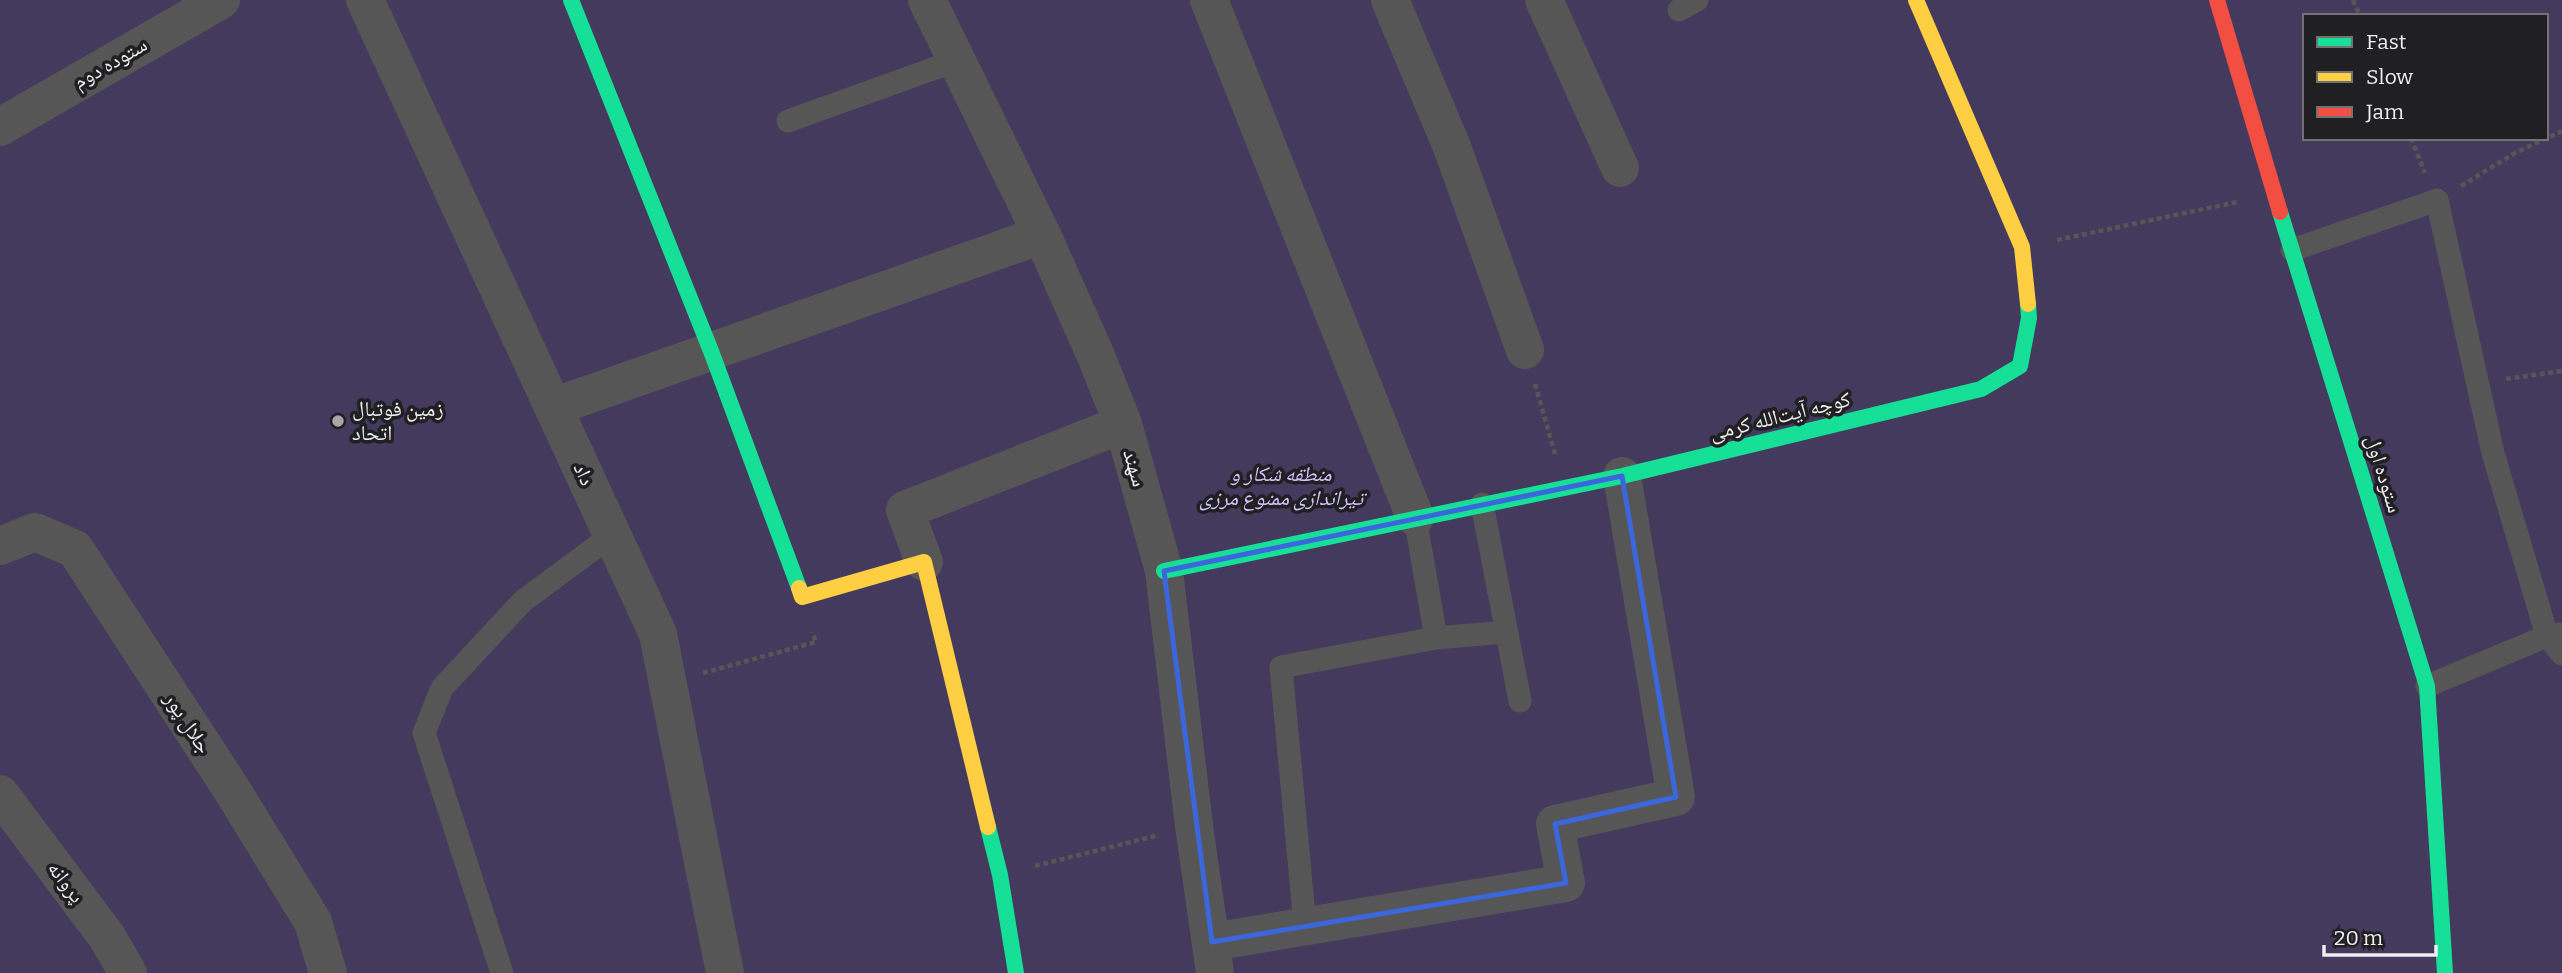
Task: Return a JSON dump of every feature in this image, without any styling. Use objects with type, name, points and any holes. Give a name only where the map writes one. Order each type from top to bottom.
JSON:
[{"type":"street","name":"ستوده دوم","points":[[0,127],[221,0]]},
{"type":"street","name":"داد","points":[[365,0],[658,634],[725,973]]},
{"type":"street","points":[[571,0],[711,351],[802,597],[923,562]]},
{"type":"street","name":"سهند","points":[[927,0],[1042,235],[1123,424],[1164,571],[1194,826],[1214,957]]},
{"type":"street","points":[[1209,0],[1415,517]]},
{"type":"street","points":[[1390,0],[1451,147],[1525,350]]},
{"type":"street","points":[[1544,0],[1620,168]]},
{"type":"street","name":"کوچه آیت‌الله کرمی","points":[[1164,571],[1622,476],[1981,388],[2020,366],[2029,318],[2022,247],[1916,0]]},
{"type":"street","name":"ستوده اول","points":[[2217,0],[2274,194],[2427,686],[2445,973]]},
{"type":"street","points":[[553,407],[1042,235]]},
{"type":"street","points":[[1016,973],[1000,875],[923,562],[905,510],[1123,424]]},
{"type":"street","points":[[1214,957],[1305,926],[1566,883],[1555,824],[1676,796],[1622,476]]},
{"type":"street","name":"جلال پور","points":[[0,546],[36,532],[75,549],[232,790],[313,922],[328,973]]},
{"type":"street","name":"پروانه","points":[[0,793],[107,937],[128,973]]},
{"type":"lane","points":[[788,121],[955,61]]},
{"type":"lane","points":[[2292,250],[2437,200],[2493,453],[2562,654]]},
{"type":"lane","points":[[1482,504],[1520,701]]},
{"type":"lane","points":[[1415,517],[1436,638]]},
{"type":"lane","points":[[502,973],[424,733],[442,688],[523,601],[612,535]]},
{"type":"lane","points":[[1305,926],[1281,667],[1436,638],[1506,632]]},
{"type":"lane","points":[[2427,686],[2554,635]]},
{"type":"path","points":[[2412,140],[2437,200],[2515,153],[2543,140]]},
{"type":"path","points":[[2022,247],[2274,194]]},
{"type":"path","points":[[1525,350],[1564,488]]},
{"type":"path","points":[[2478,384],[2562,371]]},
{"type":"path","points":[[668,683],[816,642],[802,597]]},
{"type":"path","points":[[1000,875],[1194,826]]},
{"type":"highlighted area","points":[[1622,476],[1676,797],[1555,824],[1566,883],[1212,942],[1164,571]]},
{"type":"green space","name":"منطقه شکار و تیراندازی ممنوع مرزی","points":[[0,0],[2562,0],[2562,973],[0,973]]},
{"type":"traffic: fast","points":[[571,0],[711,351],[799,588]]},
{"type":"traffic: fast","points":[[2280,212],[2427,686],[2445,973]]},
{"type":"traffic: fast","points":[[1164,571],[1622,476],[1981,389],[2020,366],[2029,318],[2028,304]]},
{"type":"traffic: fast","points":[[988,827],[1000,875],[1016,973]]},
{"type":"traffic: slow","points":[[1916,0],[2022,247],[2028,304]]},
{"type":"traffic: slow","points":[[799,588],[802,597],[924,562],[988,827]]},
{"type":"traffic: jam","points":[[2217,0],[2280,212]]},
{"type":"place","name":"زمین فوتبال اتحاد","points":[[338,421]]}]
